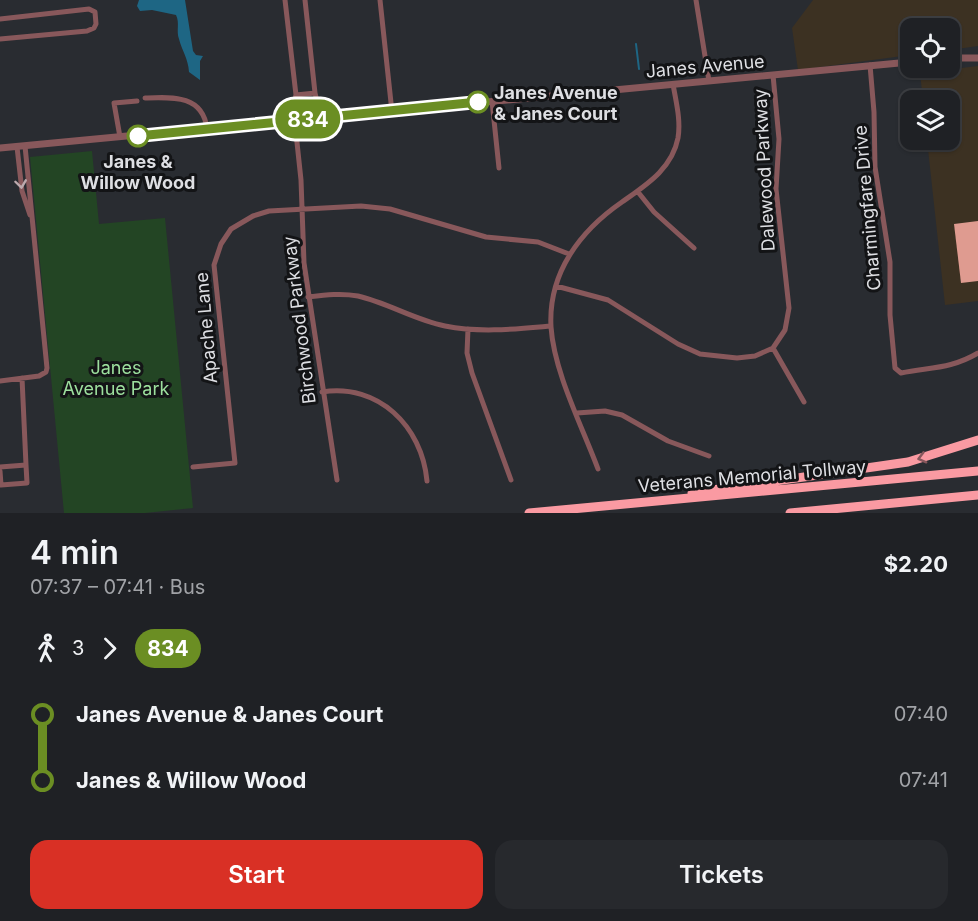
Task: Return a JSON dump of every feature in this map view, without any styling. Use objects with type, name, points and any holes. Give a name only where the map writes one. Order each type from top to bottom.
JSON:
[{"type":"highway","points":[[662,500],[705,490],[908,462],[978,440]]},
{"type":"highway","name":"Veterans Memorial Tollway","points":[[529,513],[978,471]]},
{"type":"highway","points":[[790,513],[978,495]]},
{"type":"street","name":"Birchwood Parkway","points":[[285,0],[296,95],[294,105],[308,297],[336,480]]},
{"type":"street","points":[[305,0],[315,93],[321,118]]},
{"type":"street","points":[[380,0],[392,112]]},
{"type":"street","points":[[696,0],[709,81]]},
{"type":"street","points":[[0,19],[89,9],[95,12],[96,24],[94,28],[87,31],[0,39]]},
{"type":"street","points":[[960,57],[978,52]]},
{"type":"street","points":[[966,56],[978,58]]},
{"type":"street","name":"Janes Avenue","points":[[0,148],[900,63]]},
{"type":"street","name":"Charmingfare Drive","points":[[870,65],[875,167],[890,262],[890,315],[895,368],[901,373],[946,367],[958,364],[978,353]]},
{"type":"street","name":"Dalewood Parkway","points":[[773,75],[779,139],[776,189],[789,309],[784,330],[773,348]]},
{"type":"street","points":[[598,469],[556,360],[551,326],[556,286],[569,254],[594,224],[638,192],[663,170],[675,147],[678,115],[672,84]]},
{"type":"street","points":[[296,95],[315,93]]},
{"type":"street","points":[[145,98],[171,98],[195,105],[204,112],[207,129]]},
{"type":"street","points":[[120,137],[114,103],[137,101]]},
{"type":"street","points":[[492,101],[499,168]]},
{"type":"street","points":[[0,381],[39,376],[46,372],[47,368],[25,146]]},
{"type":"street","points":[[17,147],[22,191],[32,219]]},
{"type":"street","points":[[638,192],[654,212],[694,248]]},
{"type":"street","points":[[303,209],[378,207],[479,236],[538,242],[569,254]]},
{"type":"street","name":"Apache Lane","points":[[193,467],[235,463],[214,272],[218,251],[231,229],[248,218],[269,211],[303,209]]},
{"type":"street","points":[[556,286],[608,300],[678,344],[700,354],[737,358],[755,356],[773,348],[804,402]]},
{"type":"street","points":[[308,297],[340,294],[359,297],[431,322],[468,329],[551,326]]},
{"type":"street","points":[[468,329],[467,353],[472,373],[511,480]]},
{"type":"street","points":[[22,378],[27,483],[1,485],[0,469],[26,465]]},
{"type":"street","points":[[322,392],[352,391],[372,398],[388,408],[417,444],[424,459],[427,481]]},
{"type":"street","points":[[577,413],[605,411],[622,415],[668,441],[709,456]]},
{"type":"shaded area","points":[[813,0],[978,0],[978,46],[960,49],[960,18],[900,18],[900,56],[798,70],[792,28]]},
{"type":"shaded area","points":[[978,66],[978,301],[945,305],[928,150],[960,150],[960,90],[922,90],[921,78],[960,78],[960,68]]},
{"type":"green space","name":"Janes Avenue Park","points":[[92,151],[99,224],[165,218],[193,508],[145,513],[64,513],[30,157]]},
{"type":"water","points":[[139,0],[185,0],[193,51],[196,55],[203,56],[200,61],[200,80],[189,72],[178,36],[176,15],[152,10],[140,11],[137,6]]},
{"type":"building","points":[[978,221],[978,281],[961,283],[954,224]]},
{"type":"waterway","points":[[636,44],[639,69]]},
{"type":"bus line","name":"834","points":[[138,136],[478,102]]},
{"type":"place","name":"Janes Avenue & Janes Court","points":[[478,102]]},
{"type":"place","name":"Janes & Willow Wood","points":[[138,136]]}]
